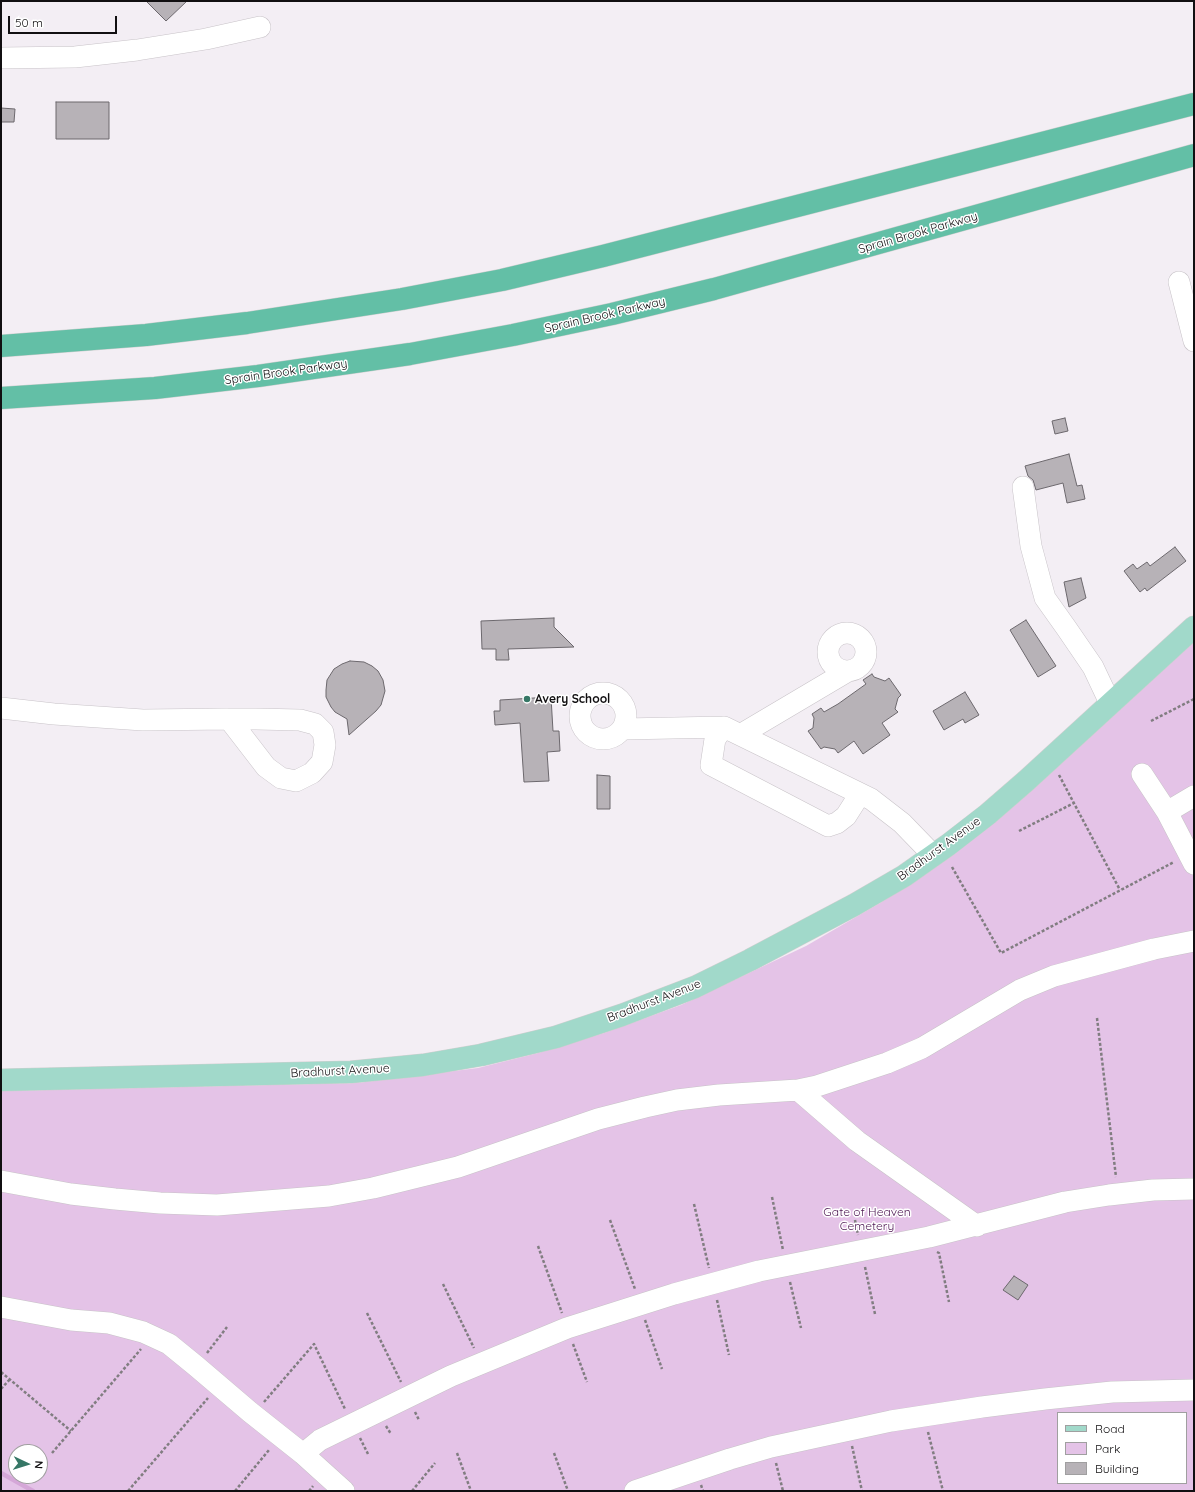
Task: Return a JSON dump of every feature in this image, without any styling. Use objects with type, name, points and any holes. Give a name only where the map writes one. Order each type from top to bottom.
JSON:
[{"type":"highway","points":[[1,346],[146,335],[247,323],[402,299],[502,280],[610,255],[1194,104]]},
{"type":"highway","name":"Sprain Brook Parkway","points":[[1,398],[147,388],[258,376],[410,354],[512,335],[620,312],[722,287],[1194,155]]},
{"type":"main road","name":"Bradhurst Avenue","points":[[1,1080],[350,1072],[423,1065],[489,1053],[556,1037],[622,1015],[695,987],[803,933],[904,876],[988,814],[1194,627]]},
{"type":"lane","points":[[1,58],[75,57],[137,50],[260,27]]},
{"type":"lane","points":[[1179,282],[1194,341]]},
{"type":"lane","points":[[1023,487],[1031,546],[1045,598],[1093,667],[1110,703]]},
{"type":"lane","points":[[848,671],[715,739],[711,765],[828,826],[837,823],[846,816],[860,794]]},
{"type":"lane","points":[[1,708],[54,714],[143,720],[229,719]]},
{"type":"lane","points":[[623,729],[732,731],[871,799],[902,823],[933,855]]},
{"type":"lane","points":[[1142,774],[1167,812],[1191,859]]},
{"type":"lane","points":[[1167,812],[1194,796]]},
{"type":"lane","points":[[1,1181],[71,1194],[160,1203],[218,1205],[329,1196],[380,1186],[451,1169],[598,1119],[645,1106],[720,1094],[798,1090],[817,1086],[887,1063],[922,1048],[1020,990],[1054,976],[1194,940]]},
{"type":"lane","points":[[798,1090],[857,1141],[977,1226]]},
{"type":"lane","points":[[302,1454],[320,1440],[378,1411],[409,1398],[439,1381],[567,1328],[674,1294],[759,1271],[862,1251],[977,1226],[1065,1202],[1153,1190],[1194,1189]]},
{"type":"lane","points":[[1,1307],[72,1320],[109,1323],[143,1332],[169,1344],[302,1454],[344,1491]]},
{"type":"lane","points":[[635,1491],[717,1463],[772,1447],[892,1421],[982,1407],[1104,1393],[1194,1390]]},
{"type":"path","points":[[1151,721],[1194,699]]},
{"type":"path","points":[[1060,775],[1120,890]]},
{"type":"path","points":[[1019,831],[1074,803]]},
{"type":"path","points":[[952,867],[1001,952],[1120,890],[1191,859]]},
{"type":"path","points":[[1097,1018],[1118,1194]]},
{"type":"path","points":[[919,1239],[939,1253],[949,1302]]},
{"type":"path","points":[[862,1251],[875,1314]]},
{"type":"path","points":[[443,1284],[482,1364]]},
{"type":"path","points":[[367,1313],[419,1420]]},
{"type":"path","points":[[196,1366],[227,1327]]},
{"type":"path","points":[[52,1453],[152,1336]]},
{"type":"path","points":[[253,1415],[314,1344],[368,1454]]},
{"type":"path","points":[[1,1372],[71,1430]]},
{"type":"path","points":[[1,1389],[10,1379]]},
{"type":"path","points":[[128,1491],[219,1385]]},
{"type":"path","points":[[925,1416],[943,1491]]},
{"type":"path","points":[[848,1430],[862,1491]]},
{"type":"path","points":[[235,1491],[280,1437]]},
{"type":"path","points":[[772,1447],[783,1491]]},
{"type":"path","points":[[554,1453],[568,1491]]},
{"type":"path","points":[[457,1454],[471,1491]]},
{"type":"path","points":[[412,1491],[435,1463]]},
{"type":"green space","name":"Gate of Heaven Cemetery","points":[[1194,640],[1194,1491],[1,1491],[1,1091],[357,1083],[478,1068],[538,1053],[604,1033],[681,1005],[806,946],[880,903],[953,855]]},
{"type":"building","points":[[146,1],[187,1],[166,21]]},
{"type":"building","points":[[56,102],[109,102],[109,139],[56,139]]},
{"type":"building","points":[[1,108],[15,109],[14,122],[1,122]]},
{"type":"building","points":[[1065,418],[1068,431],[1055,434],[1052,421]]},
{"type":"building","points":[[1069,454],[1077,486],[1082,485],[1085,499],[1067,503],[1063,483],[1036,490],[1033,480],[1028,476],[1025,466]]},
{"type":"building","points":[[1175,547],[1186,561],[1147,591],[1145,588],[1140,592],[1124,571],[1133,564],[1137,569],[1147,562],[1150,566]]},
{"type":"building","points":[[1081,578],[1086,598],[1069,607],[1064,582]]},
{"type":"building","points":[[554,618],[554,627],[574,647],[508,649],[509,660],[496,660],[496,649],[482,649],[481,621]]},
{"type":"building","points":[[1026,620],[1056,666],[1038,677],[1010,630]]},
{"type":"building","points":[[350,661],[364,662],[378,671],[383,680],[385,691],[381,705],[349,735],[347,719],[335,712],[331,707],[326,697],[326,690],[327,680],[334,669]]},
{"type":"building","points":[[872,674],[874,677],[885,681],[889,678],[901,695],[898,698],[895,709],[898,712],[882,723],[890,735],[863,754],[854,741],[838,753],[835,749],[824,747],[821,749],[808,731],[813,728],[814,718],[812,714],[821,708],[824,712],[838,704],[866,684],[863,680]]},
{"type":"building","points":[[965,692],[979,715],[965,723],[963,719],[944,730],[933,711]]},
{"type":"building","points":[[551,697],[553,731],[559,731],[560,751],[547,752],[549,781],[524,782],[520,723],[495,725],[494,711],[500,711],[500,700]]},
{"type":"building","points":[[597,775],[610,776],[610,809],[597,809]]},
{"type":"building","points":[[1014,1276],[1028,1285],[1018,1300],[1003,1290]]},
{"type":"waterway","points":[[1,1473],[33,1491]]},
{"type":"place","name":"Avery School","points":[[527,699]]}]
